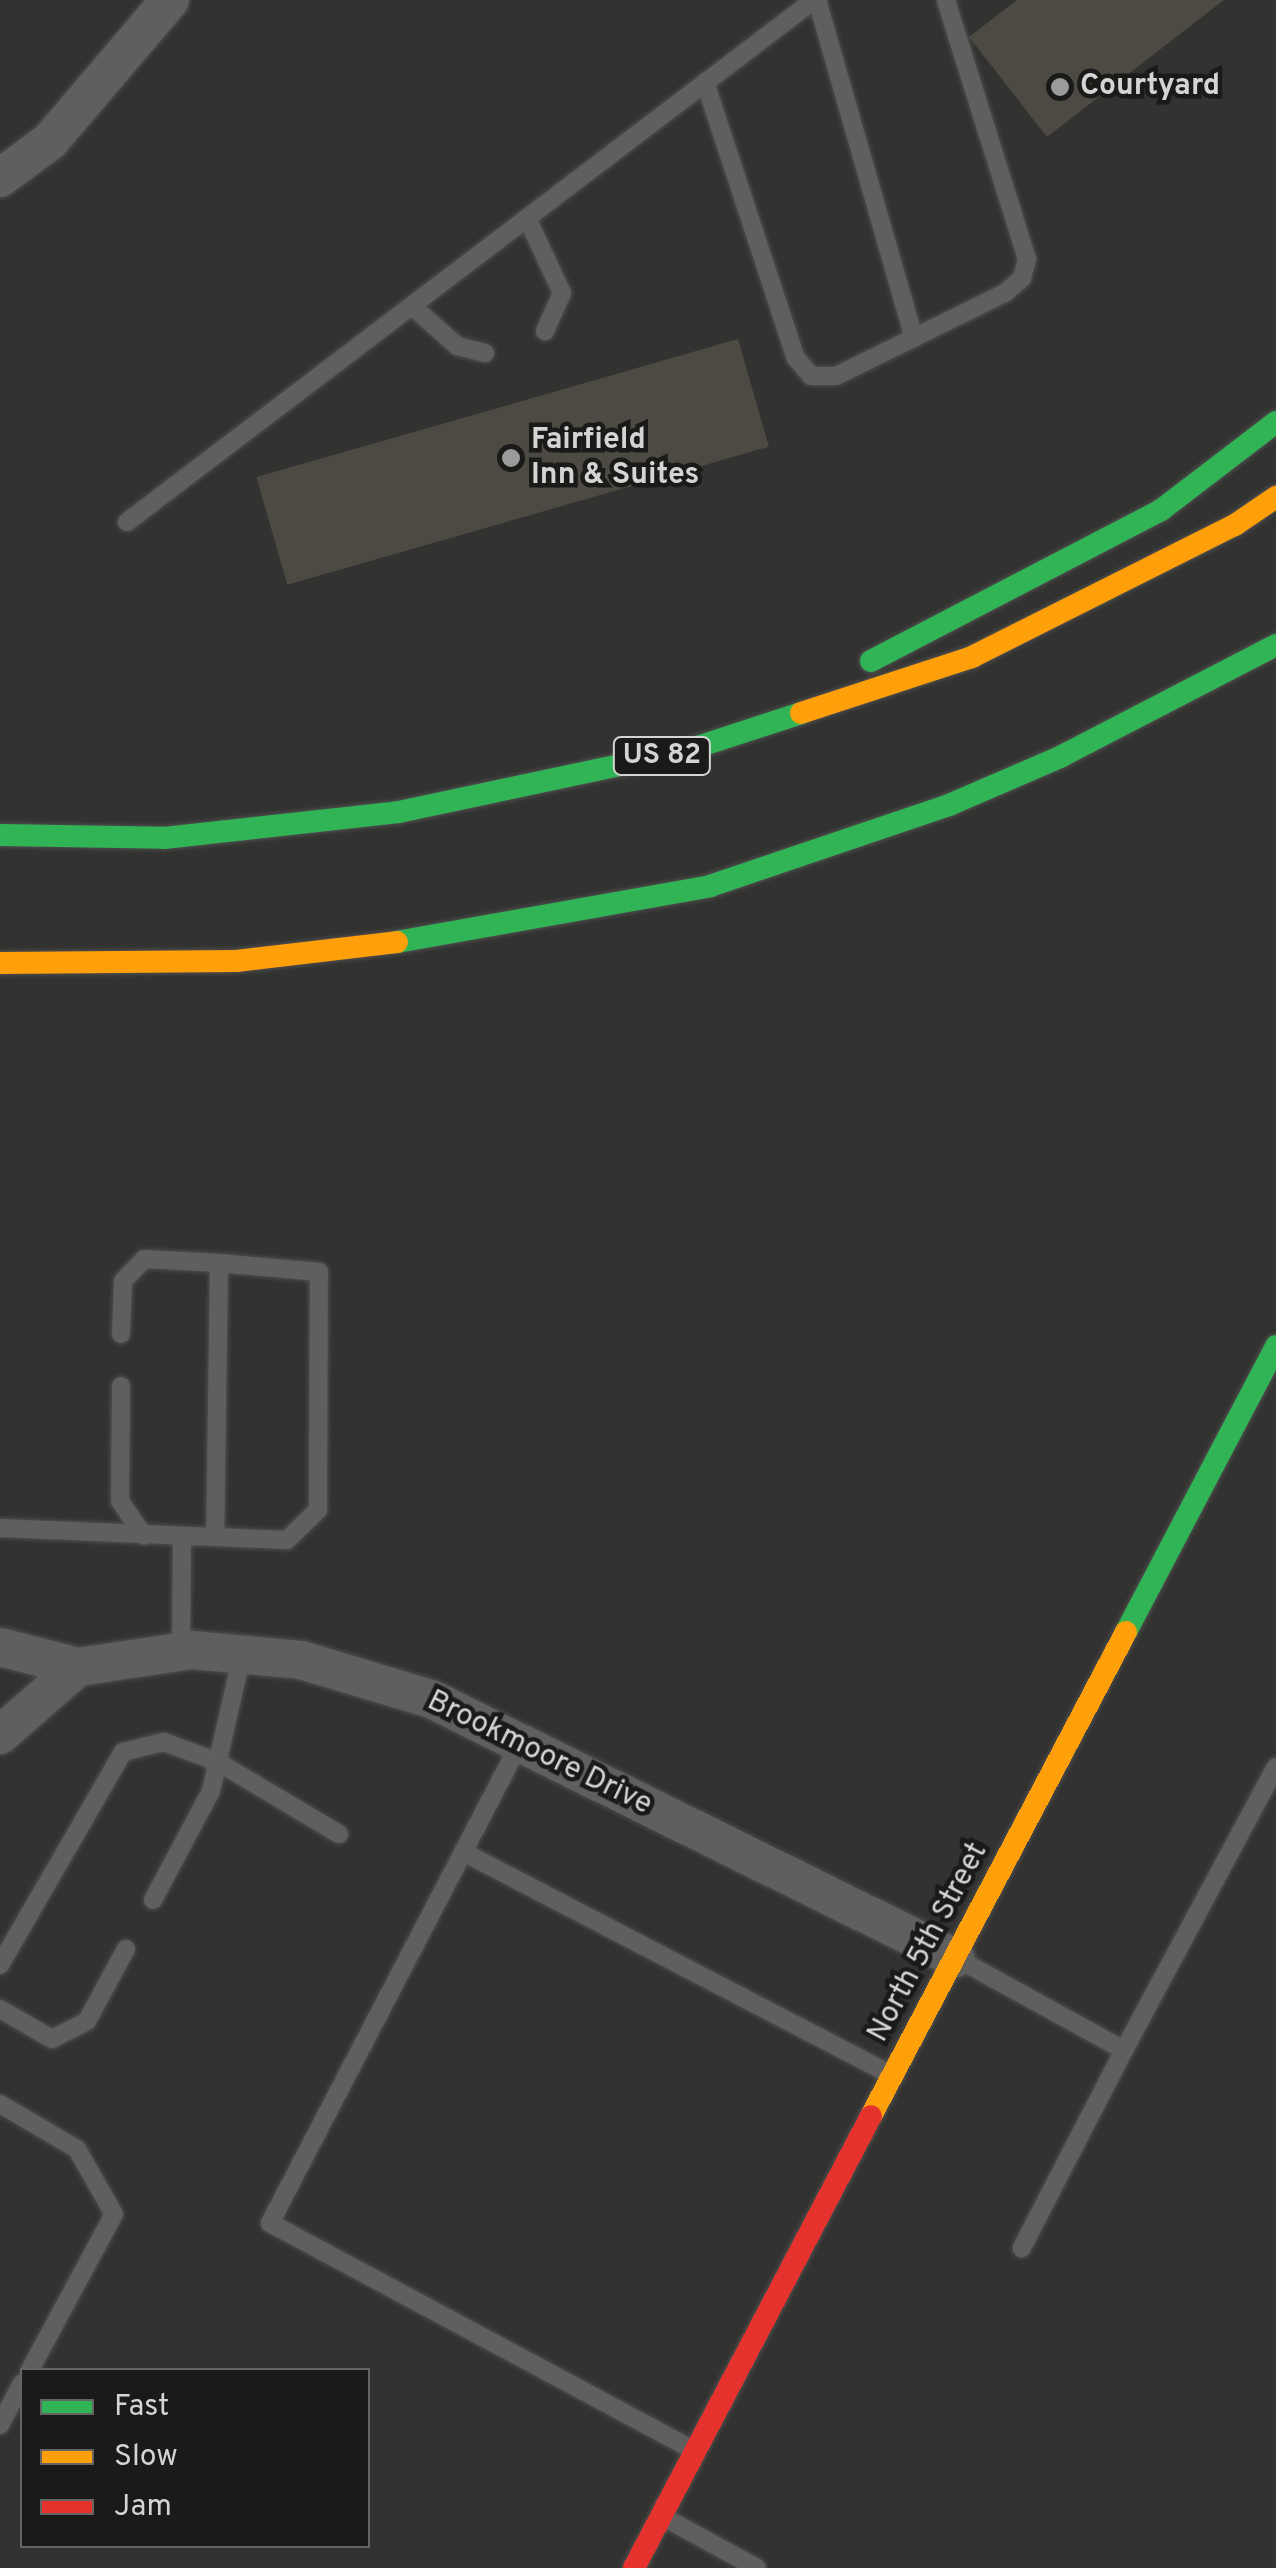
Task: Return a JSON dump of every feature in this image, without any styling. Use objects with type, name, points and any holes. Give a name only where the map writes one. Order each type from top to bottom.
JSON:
[{"type":"main road","points":[[685,752],[1161,510],[1276,422]]},
{"type":"main road","name":"US 82","points":[[0,835],[164,838],[400,812],[685,752],[972,657],[1234,525],[1276,497]]},
{"type":"main road","points":[[0,963],[236,961],[480,932],[710,886],[950,805],[1062,756],[1276,645]]},
{"type":"main road","points":[[1062,756],[1240,693]]},
{"type":"main road","name":"North 5th Street","points":[[634,2568],[1276,1346]]},
{"type":"street","points":[[0,178],[50,141],[170,0]]},
{"type":"street","points":[[0,1647],[78,1668]]},
{"type":"street","name":"Brookmoore Drive","points":[[78,1668],[181,1652],[301,1660],[431,1699],[955,1958]]},
{"type":"street","points":[[0,1734],[78,1668]]},
{"type":"lane","points":[[127,522],[816,0],[914,338]]},
{"type":"lane","points":[[705,82],[796,358],[812,376],[836,376],[1004,293],[1022,278],[1027,259],[946,0]]},
{"type":"lane","points":[[527,218],[562,292],[546,330]]},
{"type":"lane","points":[[412,306],[457,346],[485,353]]},
{"type":"lane","points":[[0,1528],[182,1538],[216,1534],[287,1540],[318,1510],[319,1272],[144,1259],[122,1282],[121,1334]]},
{"type":"lane","points":[[216,1534],[219,1264]]},
{"type":"lane","points":[[121,1386],[120,1501],[144,1536]]},
{"type":"lane","points":[[181,1652],[182,1538]]},
{"type":"lane","points":[[153,1900],[210,1791],[242,1655]]},
{"type":"lane","points":[[0,1965],[123,1752],[164,1742],[218,1762],[338,1834]]},
{"type":"lane","points":[[520,1743],[270,2224],[694,2450]]},
{"type":"lane","points":[[1022,2248],[1276,1767]]},
{"type":"lane","points":[[463,1852],[893,2075]]},
{"type":"lane","points":[[0,2009],[52,2039],[87,2020],[126,1949]]},
{"type":"lane","points":[[955,1958],[1124,2050]]},
{"type":"lane","points":[[0,2104],[77,2149],[114,2214],[31,2368]]},
{"type":"lane","points":[[0,2425],[20,2388]]},
{"type":"lane","points":[[662,2516],[757,2568]]},
{"type":"building","name":"Courtyard","points":[[1017,0],[1224,0],[1047,137],[969,37]]},
{"type":"building","name":"Fairfield Inn & Suites","points":[[738,339],[769,447],[287,585],[256,477]]},
{"type":"traffic: fast","points":[[871,661],[1161,510],[1276,422]]},
{"type":"traffic: fast","points":[[397,942],[710,886],[949,805],[1062,756],[1276,645]]},
{"type":"traffic: fast","points":[[0,835],[164,838],[399,812],[685,751],[801,713]]},
{"type":"traffic: fast","points":[[1126,1632],[1276,1346]]},
{"type":"traffic: slow","points":[[801,713],[972,657],[1235,525],[1276,497]]},
{"type":"traffic: slow","points":[[0,963],[236,961],[397,942]]},
{"type":"traffic: slow","points":[[871,2116],[1126,1632]]},
{"type":"traffic: jam","points":[[634,2568],[871,2116]]},
{"type":"place","name":"Courtyard","points":[[1060,87]]},
{"type":"place","name":"Fairfield Inn & Suites","points":[[511,458]]}]
